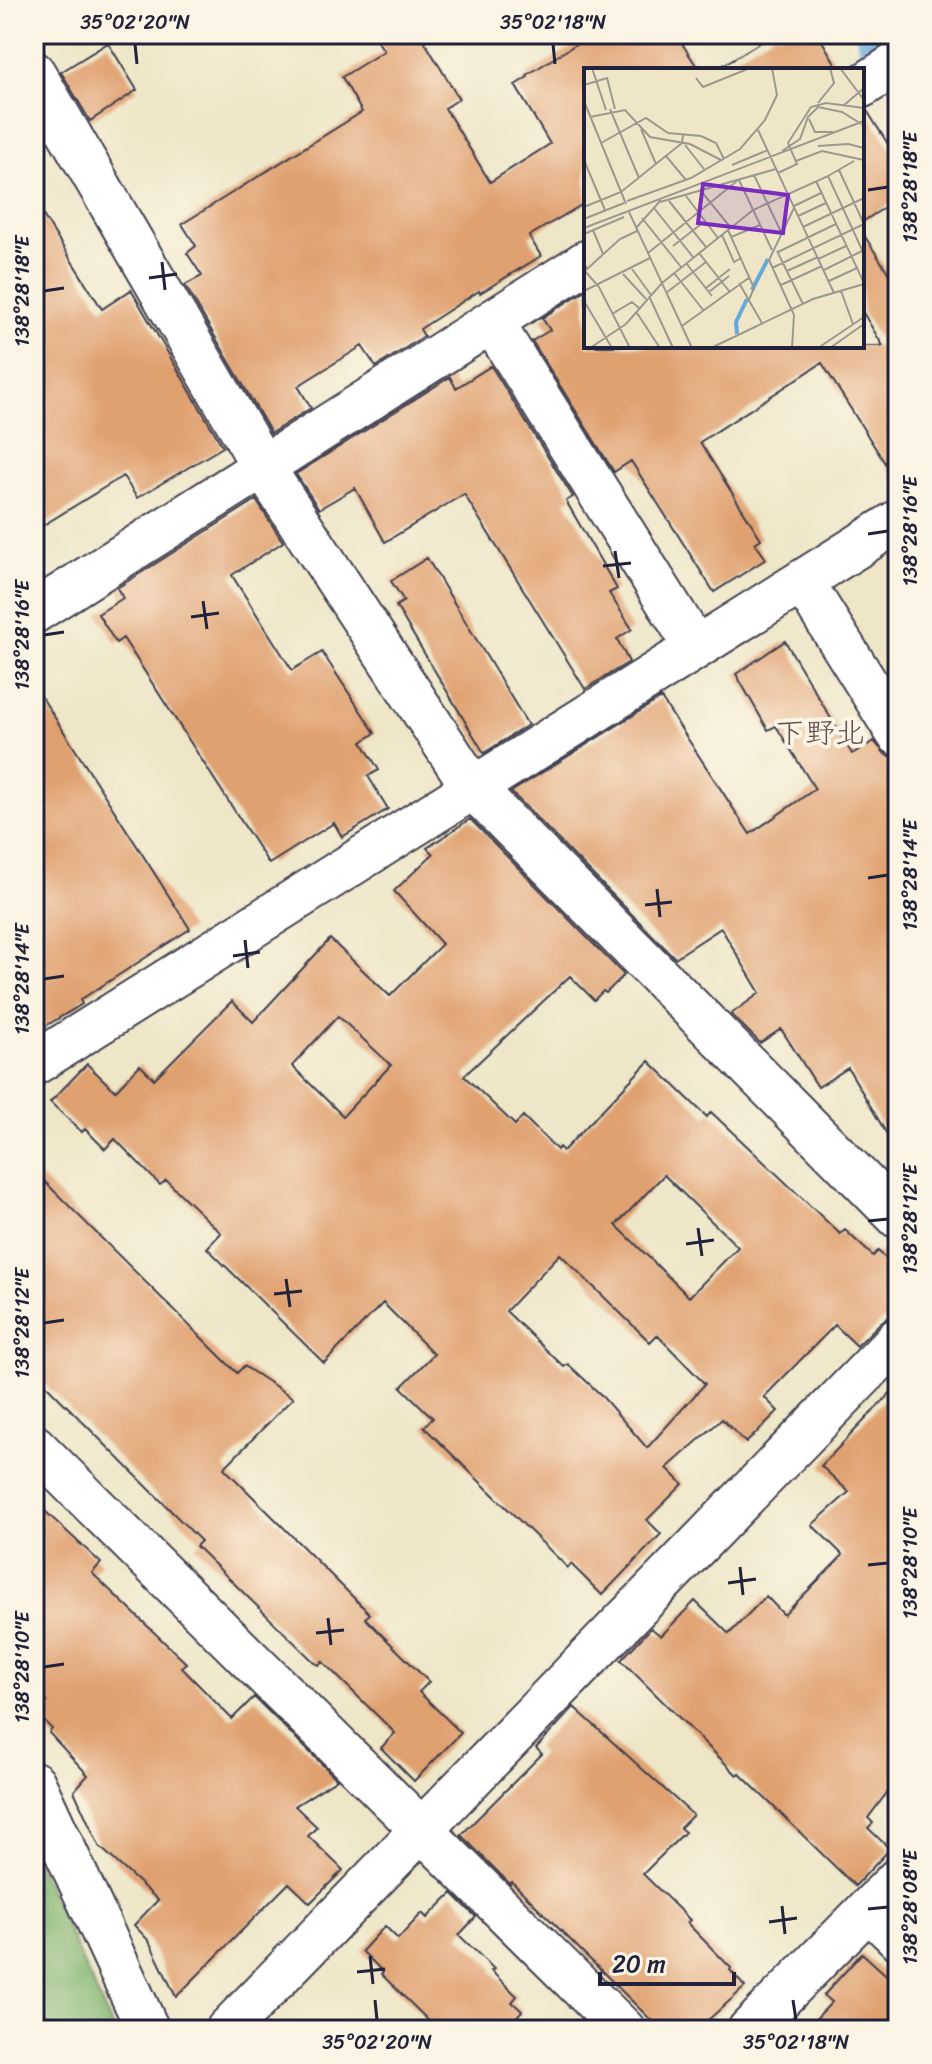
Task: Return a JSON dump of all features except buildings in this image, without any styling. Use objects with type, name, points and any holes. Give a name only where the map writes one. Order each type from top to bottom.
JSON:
[{"type":"street","points":[[864,85],[898,63]]},
{"type":"street","points":[[34,73],[263,467],[473,788],[898,1217]]},
{"type":"street","points":[[34,612],[584,263]]},
{"type":"street","points":[[492,322],[696,648]]},
{"type":"street","points":[[34,1064],[898,521]]},
{"type":"street","points":[[802,581],[898,734]]},
{"type":"street","points":[[227,2030],[898,1339]]},
{"type":"street","points":[[34,1446],[624,2030]]},
{"type":"street","points":[[34,1783],[148,2030]]},
{"type":"street","points":[[749,2030],[898,1879]]},
{"type":"street","points":[[868,1909],[898,1938]]},
{"type":"green space","points":[[34,1857],[114,2030],[38,2030],[34,2022]]},
{"type":"district","name":"下野北","points":[[820,733]]}]
